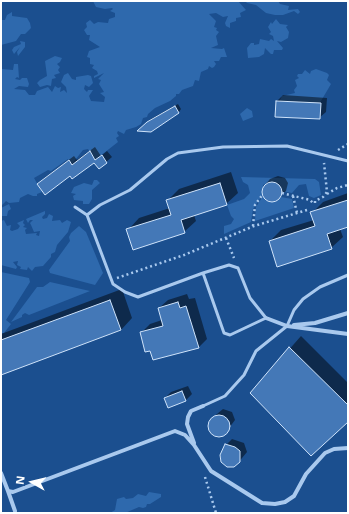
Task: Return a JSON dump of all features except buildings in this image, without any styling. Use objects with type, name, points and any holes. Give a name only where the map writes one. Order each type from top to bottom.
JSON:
[{"type":"street","points":[[287,326],[315,323],[348,313]]},
{"type":"street","points":[[266,318],[287,326],[348,334]]},
{"type":"street","points":[[194,445],[187,424],[188,417],[191,411],[203,406]]},
{"type":"street","points":[[8,491],[13,492],[175,431],[185,435],[194,445],[211,472],[262,503],[275,504],[285,502],[294,496],[306,474],[325,453],[334,449],[348,448]]},
{"type":"street","points":[[1,474],[15,511]]},
{"type":"street","points":[[10,498],[13,492]]},
{"type":"lane","points":[[87,215],[100,205],[130,190],[166,159],[178,153],[223,147],[287,146],[348,161]]},
{"type":"lane","points":[[76,207],[87,215],[113,284],[125,292],[138,297],[203,273],[229,265],[238,268],[250,298],[266,318],[230,334],[224,333],[203,273]]},
{"type":"lane","points":[[203,406],[225,396],[244,374],[256,350],[287,326],[294,310],[303,299],[320,288],[348,275]]},
{"type":"path","points":[[324,155],[327,188],[326,195]]},
{"type":"path","points":[[282,194],[310,200],[314,203],[337,188],[348,185]]},
{"type":"path","points":[[253,226],[255,205],[262,194]]},
{"type":"path","points":[[293,196],[298,213]]},
{"type":"path","points":[[111,280],[226,238],[253,226],[307,210]]},
{"type":"path","points":[[226,238],[238,268]]},
{"type":"path","points":[[204,475],[216,513]]},
{"type":"shaded area","points":[[93,1],[238,1],[246,10],[240,13],[241,17],[236,18],[236,21],[230,23],[230,28],[226,26],[225,23],[228,16],[223,17],[216,13],[209,14],[216,21],[214,27],[217,28],[216,30],[219,32],[216,36],[218,45],[211,48],[224,48],[227,57],[221,57],[219,61],[214,61],[216,64],[214,67],[212,68],[209,66],[208,69],[201,72],[199,81],[195,80],[193,86],[182,90],[170,101],[155,108],[148,114],[147,117],[143,118],[141,124],[136,127],[126,130],[124,134],[118,131],[117,133],[119,136],[116,138],[118,142],[95,160],[88,149],[83,150],[72,164],[68,159],[51,171],[48,170],[34,178],[42,192],[37,194],[37,196],[28,194],[20,198],[19,202],[9,203],[6,201],[1,206],[1,67],[2,69],[13,70],[14,64],[18,64],[19,78],[17,77],[15,79],[20,80],[22,78],[27,78],[29,84],[28,87],[19,86],[14,89],[25,90],[29,95],[35,95],[37,91],[48,87],[52,92],[55,86],[58,88],[61,87],[60,92],[64,90],[67,93],[66,87],[61,82],[64,75],[68,73],[72,79],[76,80],[76,77],[91,76],[93,83],[89,87],[85,85],[84,89],[87,92],[88,90],[93,90],[89,96],[91,101],[104,102],[105,97],[100,93],[104,92],[99,84],[101,80],[98,79],[104,73],[94,78],[94,76],[98,74],[97,71],[92,68],[94,65],[90,64],[90,58],[87,57],[89,51],[100,47],[89,40],[90,35],[87,35],[84,30],[87,27],[86,23],[90,20],[94,24],[98,22],[108,23],[109,19],[115,17],[115,13],[110,11],[113,9],[112,8],[105,9],[96,7]]},
{"type":"shaded area","points":[[245,1],[278,1],[280,4],[289,6],[288,10],[298,9],[300,12],[298,14],[294,11],[283,15],[275,15],[266,13],[256,5]]},
{"type":"shaded area","points":[[12,12],[12,16],[27,18],[31,28],[25,34],[21,34],[16,41],[1,45],[1,20],[5,20],[7,15]]},
{"type":"shaded area","points":[[276,19],[280,24],[288,25],[286,27],[289,32],[288,38],[281,42],[277,41],[283,48],[282,50],[274,50],[273,54],[271,54],[265,48],[264,54],[259,57],[248,58],[247,48],[251,43],[254,43],[254,45],[259,44],[260,39],[269,41],[271,39],[274,41],[273,36],[269,34],[271,32],[268,27],[271,22],[272,24]]},
{"type":"shaded area","points":[[20,41],[25,42],[25,47],[18,56],[17,52],[20,47],[14,54],[12,50],[14,47],[21,44]]},
{"type":"shaded area","points":[[55,56],[62,58],[57,64],[60,67],[58,70],[60,73],[54,75],[56,78],[52,79],[51,86],[47,85],[40,87],[37,83],[47,76],[45,61]]},
{"type":"shaded area","points":[[316,69],[329,75],[327,80],[331,84],[319,103],[279,102],[282,96],[295,93],[294,90],[297,86],[295,80],[299,78],[297,76],[298,74],[302,74],[305,70],[310,74],[311,71]]},
{"type":"shaded area","points":[[247,108],[252,111],[253,117],[243,121],[240,114]]},
{"type":"shaded area","points":[[241,177],[315,179],[319,182],[321,195],[314,198],[309,196],[306,184],[299,185],[292,193],[282,191],[279,183],[271,182],[263,185],[263,194],[253,209],[251,222],[224,234],[224,226],[231,224],[234,219],[231,216],[227,205],[244,199],[250,193],[248,185],[243,182]]},
{"type":"shaded area","points":[[94,180],[97,180],[100,183],[92,190],[92,199],[89,204],[83,204],[83,201],[74,200],[73,196],[76,194],[71,193],[74,187],[84,183],[92,185]]},
{"type":"shaded area","points":[[263,196],[265,200],[275,202],[281,197],[292,199],[294,208],[255,221],[256,207]]},
{"type":"shaded area","points":[[9,204],[11,209],[8,211],[7,216],[2,216],[1,208]]},
{"type":"shaded area","points":[[45,211],[45,214],[42,217],[43,219],[47,218],[49,214],[53,216],[52,221],[60,220],[62,223],[67,220],[71,222],[68,232],[57,245],[55,252],[51,254],[51,257],[43,266],[35,267],[32,271],[28,267],[27,270],[20,269],[21,267],[17,265],[18,261],[13,262],[17,267],[16,269],[1,265],[1,221],[4,220],[7,226],[11,225],[10,230],[12,231],[18,229],[20,226],[17,223],[24,220],[23,223],[25,225],[23,227],[27,228],[25,230],[26,234],[37,233],[36,235],[39,236],[40,231],[34,232],[30,223],[33,220],[30,220],[28,223],[26,219]]},
{"type":"shaded area","points":[[79,226],[86,232],[103,273],[95,285],[50,273],[49,270],[70,241],[69,237],[71,233]]},
{"type":"shaded area","points":[[1,272],[29,278],[30,282],[6,320],[11,324],[4,333],[1,333]]},
{"type":"shaded area","points":[[50,282],[90,291],[29,315],[25,313],[22,317],[11,322],[37,287],[43,287]]},
{"type":"shaded area","points":[[149,492],[161,494],[161,497],[150,504],[147,504],[146,507],[143,508],[139,507],[125,513],[110,513],[115,510],[117,499],[124,497],[126,499],[133,498],[138,494],[146,496]]}]
